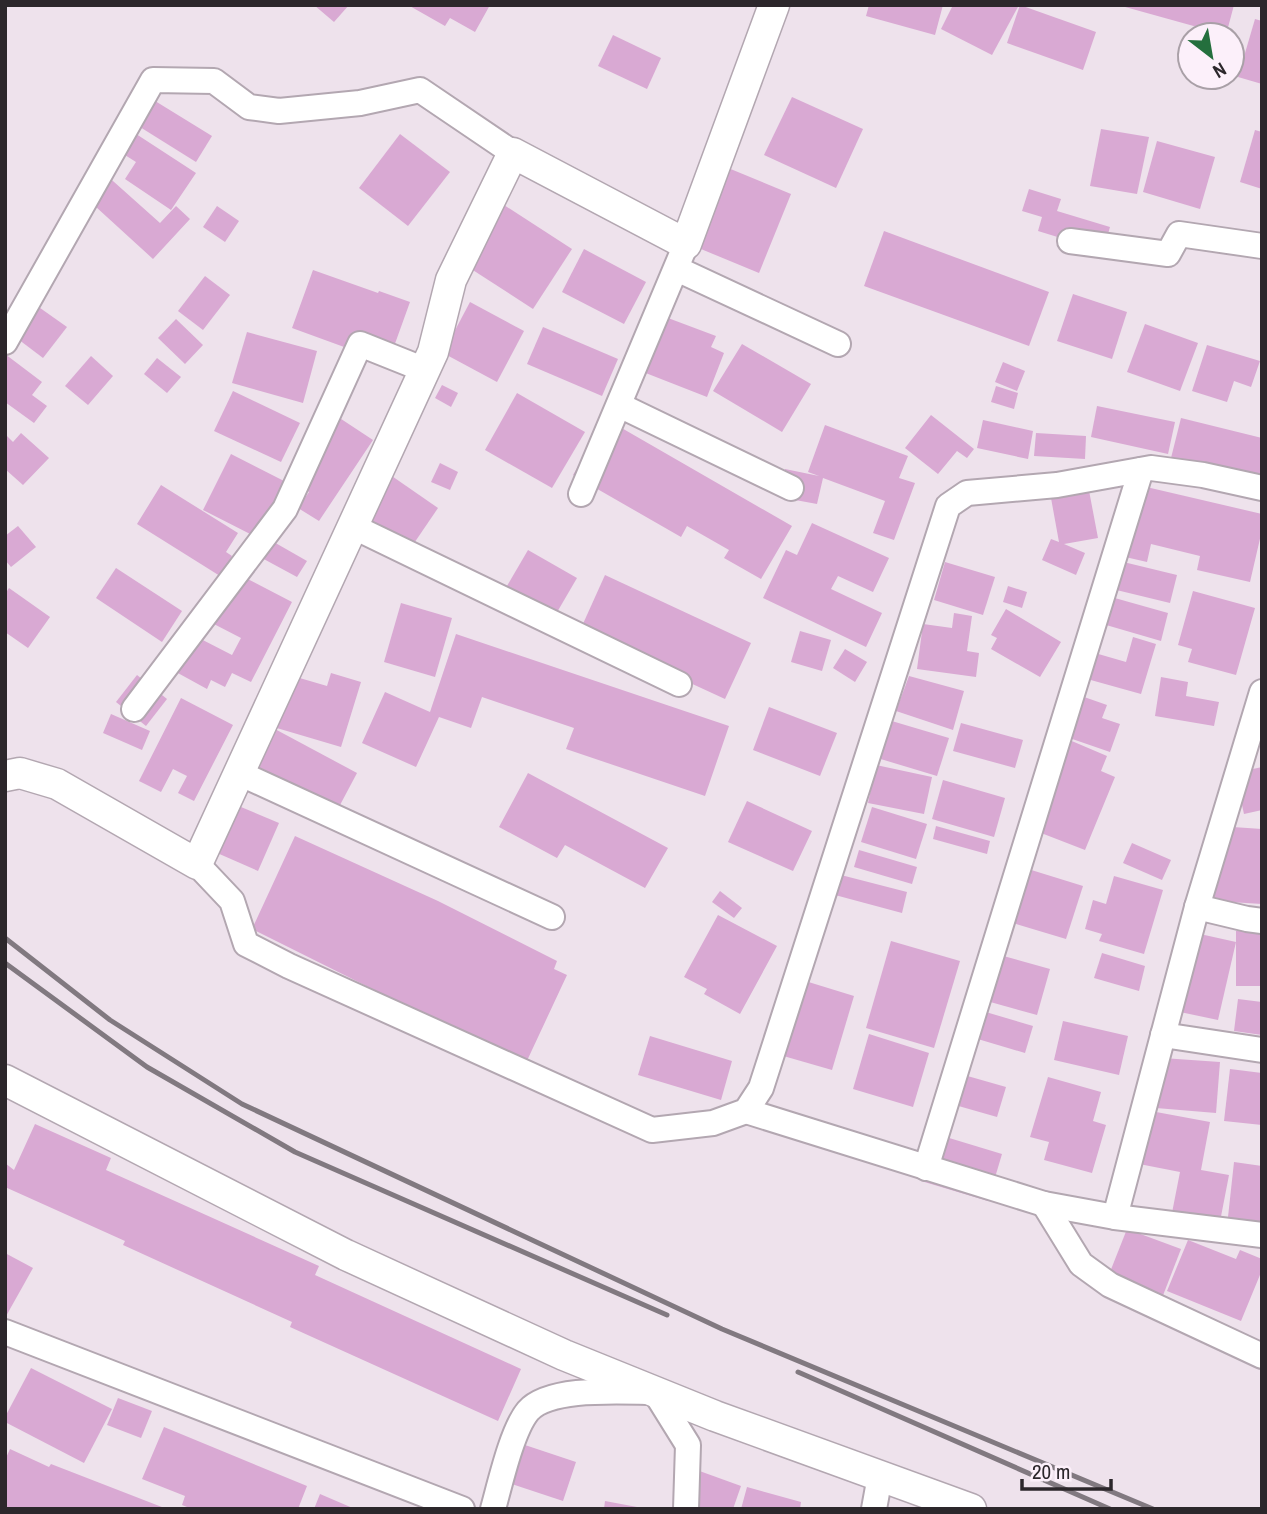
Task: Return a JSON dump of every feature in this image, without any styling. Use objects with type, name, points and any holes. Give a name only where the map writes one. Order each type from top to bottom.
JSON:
[{"type":"street","points":[[581,494],[681,257],[774,5]]},
{"type":"street","points":[[5,342],[153,80],[214,81],[249,107],[279,111],[360,103],[420,90],[513,153],[681,257],[838,344]]},
{"type":"street","points":[[197,864],[433,352],[451,280],[513,153]]},
{"type":"street","points":[[1070,241],[1168,254],[1179,234],[1262,246]]},
{"type":"street","points":[[134,709],[285,509],[360,344],[425,370]]},
{"type":"street","points":[[619,405],[791,488]]},
{"type":"street","points":[[10,771],[57,784],[197,864],[232,901],[246,944],[289,966],[652,1129],[713,1123],[746,1111],[761,1088],[948,506],[967,493],[1057,485],[1151,468],[1203,475],[1262,488]]},
{"type":"street","points":[[926,1168],[1141,470]]},
{"type":"street","points":[[352,526],[679,684]]},
{"type":"street","points":[[1115,1217],[1197,906],[1255,735],[1262,692]]},
{"type":"street","points":[[239,773],[552,917]]},
{"type":"street","points":[[1197,906],[1262,921]]},
{"type":"street","points":[[1163,1035],[1262,1050]]},
{"type":"street","points":[[5,1080],[346,1255],[564,1355],[715,1416],[971,1509]]},
{"type":"street","points":[[746,1111],[1044,1204],[1115,1217],[1262,1235]]},
{"type":"street","points":[[1044,1204],[1081,1265],[1110,1285],[1262,1356]]},
{"type":"street","points":[[5,1332],[462,1509]]},
{"type":"street","points":[[493,1509],[514,1436],[528,1411],[551,1397],[592,1392],[655,1392]]},
{"type":"street","points":[[655,1392],[688,1445],[686,1509]]},
{"type":"street","points":[[874,1509],[880,1476]]},
{"type":"building","points":[[314,5],[349,5],[334,22]]},
{"type":"building","points":[[408,5],[490,5],[475,32],[450,18],[445,26]]},
{"type":"building","points":[[869,5],[943,5],[935,35],[866,16]]},
{"type":"building","points":[[953,5],[1019,5],[992,55],[941,29]]},
{"type":"building","points":[[1020,5],[1096,32],[1083,70],[1007,43]]},
{"type":"building","points":[[1118,5],[1234,5],[1230,21],[1176,21]]},
{"type":"building","points":[[1255,19],[1262,21],[1262,84],[1246,79],[1246,50]]},
{"type":"building","points":[[613,35],[661,58],[647,89],[598,66]]},
{"type":"building","points":[[147,96],[212,136],[196,162],[132,122]]},
{"type":"building","points":[[792,97],[863,129],[836,188],[764,155]]},
{"type":"building","points":[[1101,129],[1149,137],[1137,194],[1090,186]]},
{"type":"building","points":[[130,130],[196,173],[171,210],[125,179],[136,162],[117,150]]},
{"type":"building","points":[[1255,130],[1262,132],[1262,189],[1240,182]]},
{"type":"building","points":[[400,134],[450,172],[408,226],[359,188]]},
{"type":"building","points":[[1157,141],[1215,157],[1200,209],[1143,192]]},
{"type":"building","points":[[716,163],[791,194],[759,273],[684,242]]},
{"type":"building","points":[[104,173],[160,223],[176,206],[190,219],[153,259],[84,196]]},
{"type":"building","points":[[1029,189],[1061,199],[1057,211],[1110,227],[1103,251],[1038,231],[1042,217],[1022,211]]},
{"type":"building","points":[[504,205],[572,249],[533,309],[465,265]]},
{"type":"building","points":[[217,206],[239,221],[225,242],[203,227]]},
{"type":"building","points":[[884,231],[1049,292],[1029,346],[864,286]]},
{"type":"building","points":[[584,249],[646,282],[624,324],[562,292]]},
{"type":"building","points":[[313,270],[410,302],[388,363],[292,328]]},
{"type":"building","points":[[205,276],[230,295],[203,330],[178,311]]},
{"type":"building","points":[[1073,294],[1127,312],[1112,359],[1057,341]]},
{"type":"building","points":[[470,302],[524,331],[497,382],[443,353]]},
{"type":"building","points":[[33,303],[67,327],[43,358],[10,333]]},
{"type":"building","points":[[660,315],[716,336],[711,347],[724,353],[707,397],[638,370]]},
{"type":"building","points":[[176,319],[203,345],[185,364],[158,338]]},
{"type":"building","points":[[1145,324],[1198,343],[1180,391],[1127,372]]},
{"type":"building","points":[[543,327],[618,359],[602,396],[527,364]]},
{"type":"building","points":[[247,332],[317,351],[303,403],[232,383]]},
{"type":"building","points":[[742,344],[811,384],[782,432],[713,391]]},
{"type":"building","points":[[1207,345],[1260,361],[1251,387],[1234,381],[1227,402],[1192,391]]},
{"type":"building","points":[[5,354],[42,382],[32,395],[47,406],[34,423],[5,402]]},
{"type":"building","points":[[91,356],[113,376],[88,405],[65,386]]},
{"type":"building","points":[[157,358],[181,377],[167,393],[144,374]]},
{"type":"building","points":[[1003,362],[1025,371],[1017,391],[995,382]]},
{"type":"building","points":[[442,385],[458,393],[451,407],[435,398]]},
{"type":"building","points":[[996,386],[1018,393],[1014,409],[991,402]]},
{"type":"building","points":[[233,391],[300,423],[281,462],[214,431]]},
{"type":"building","points":[[517,393],[585,432],[552,488],[485,450]]},
{"type":"building","points":[[1097,406],[1175,422],[1168,454],[1091,437]]},
{"type":"building","points":[[332,413],[373,440],[319,521],[298,508],[309,492],[289,479]]},
{"type":"building","points":[[931,415],[974,449],[967,458],[957,451],[938,474],[905,448]]},
{"type":"building","points":[[1181,418],[1262,438],[1262,481],[1171,458]]},
{"type":"building","points":[[606,419],[792,526],[761,579],[724,558],[729,550],[687,526],[681,537],[573,475]]},
{"type":"building","points":[[983,420],[1033,431],[1028,459],[977,448]]},
{"type":"building","points":[[825,425],[908,456],[899,478],[915,483],[894,540],[873,533],[885,501],[823,478],[817,504],[779,497],[785,469],[819,476],[808,472]]},
{"type":"building","points":[[21,433],[49,458],[23,485],[5,469],[5,434],[13,442]]},
{"type":"building","points":[[1036,433],[1086,436],[1085,459],[1034,456]]},
{"type":"building","points":[[231,454],[284,481],[258,533],[307,561],[297,577],[249,551],[256,537],[203,510]]},
{"type":"building","points":[[440,463],[458,472],[450,490],[431,482]]},
{"type":"building","points":[[386,472],[438,508],[406,555],[354,519]]},
{"type":"building","points":[[1087,480],[1098,538],[1064,544],[1085,553],[1076,575],[1042,560],[1051,539],[1059,542],[1049,487]]},
{"type":"building","points":[[1125,482],[1262,514],[1262,530],[1250,582],[1197,570],[1200,556],[1151,544],[1147,562],[1108,553]]},
{"type":"building","points":[[161,485],[238,533],[226,552],[232,556],[220,576],[137,524]]},
{"type":"building","points":[[812,523],[889,558],[873,592],[838,576],[831,589],[882,613],[866,647],[763,598],[786,550],[797,555]]},
{"type":"building","points":[[18,526],[36,547],[11,567],[5,560],[5,536]]},
{"type":"building","points":[[528,550],[577,578],[549,626],[500,598]]},
{"type":"building","points":[[1107,558],[1177,575],[1170,603],[1100,586]]},
{"type":"building","points":[[945,562],[995,577],[983,615],[934,600]]},
{"type":"building","points":[[116,568],[182,611],[162,642],[96,598]]},
{"type":"building","points":[[236,573],[292,602],[251,682],[232,673],[225,687],[211,680],[207,689],[176,672],[195,636],[232,655],[241,638],[210,622]]},
{"type":"building","points":[[605,575],[751,643],[725,699],[599,641],[582,626]]},
{"type":"building","points":[[1008,586],[1027,592],[1022,608],[1003,602]]},
{"type":"building","points":[[9,588],[50,617],[28,648],[5,632],[5,594]]},
{"type":"building","points":[[1193,591],[1255,608],[1236,675],[1188,662],[1192,649],[1178,645]]},
{"type":"building","points":[[1097,593],[1168,613],[1161,641],[1089,620]]},
{"type":"building","points":[[401,603],[452,618],[435,677],[384,662]]},
{"type":"building","points":[[1006,609],[1061,642],[1040,677],[991,649],[997,638],[991,635]]},
{"type":"building","points":[[954,613],[972,616],[967,651],[979,653],[976,677],[917,669],[923,624],[952,628]]},
{"type":"building","points":[[800,631],[831,640],[822,671],[791,662]]},
{"type":"building","points":[[456,634],[729,726],[705,796],[566,749],[574,728],[482,697],[471,728],[439,717],[416,767],[362,743],[385,692],[430,712]]},
{"type":"building","points":[[1133,637],[1156,644],[1141,694],[1080,677],[1088,651],[1126,662]]},
{"type":"building","points":[[845,649],[867,662],[855,682],[833,668]]},
{"type":"building","points":[[331,673],[361,682],[341,747],[270,726],[286,674],[327,686]]},
{"type":"building","points":[[137,675],[167,699],[146,726],[116,702]]},
{"type":"building","points":[[909,676],[964,691],[953,730],[896,711]]},
{"type":"building","points":[[1161,677],[1188,682],[1186,696],[1219,702],[1214,726],[1155,716]]},
{"type":"building","points":[[1067,691],[1107,705],[1102,718],[1120,724],[1110,752],[1052,732]]},
{"type":"building","points":[[181,698],[233,725],[194,801],[178,793],[187,776],[173,769],[161,792],[139,781]]},
{"type":"building","points":[[769,707],[837,733],[820,776],[753,750]]},
{"type":"building","points":[[111,714],[150,731],[142,750],[103,733]]},
{"type":"building","points":[[885,719],[949,738],[937,776],[874,757]]},
{"type":"building","points":[[961,723],[1023,740],[1015,768],[953,751]]},
{"type":"building","points":[[273,728],[357,773],[331,822],[247,778]]},
{"type":"building","points":[[1060,736],[1107,756],[1101,771],[1115,777],[1085,850],[1023,826]]},
{"type":"building","points":[[876,765],[932,777],[924,814],[868,803]]},
{"type":"building","points":[[1262,767],[1262,810],[1244,814],[1235,773]]},
{"type":"building","points":[[528,773],[668,848],[645,888],[565,845],[557,858],[499,827]]},
{"type":"building","points":[[943,780],[1005,798],[994,837],[932,819]]},
{"type":"building","points":[[747,801],[812,831],[793,871],[728,842]]},
{"type":"building","points":[[229,802],[279,823],[258,871],[208,849]]},
{"type":"building","points":[[872,807],[927,824],[916,859],[861,842]]},
{"type":"building","points":[[936,826],[990,841],[987,854],[933,839]]},
{"type":"building","points":[[1218,826],[1262,829],[1262,904],[1198,900]]},
{"type":"building","points":[[295,836],[438,901],[557,961],[554,969],[567,975],[525,1065],[252,929]]},
{"type":"building","points":[[1132,843],[1171,860],[1162,880],[1123,863]]},
{"type":"building","points":[[859,850],[917,867],[912,884],[854,867]]},
{"type":"building","points":[[1012,864],[1083,886],[1066,939],[996,918]]},
{"type":"building","points":[[841,875],[907,892],[902,913],[835,895]]},
{"type":"building","points":[[1114,876],[1163,890],[1144,954],[1099,941],[1102,934],[1085,929],[1093,900],[1106,904]]},
{"type":"building","points":[[720,891],[742,908],[734,918],[712,902]]},
{"type":"building","points":[[718,915],[777,946],[740,1014],[704,994],[707,989],[684,977]]},
{"type":"building","points":[[1182,930],[1236,942],[1218,1020],[1180,1012]]},
{"type":"building","points":[[1236,931],[1262,931],[1262,986],[1236,986]]},
{"type":"building","points":[[891,941],[960,961],[934,1048],[866,1028]]},
{"type":"building","points":[[989,952],[1050,969],[1037,1015],[976,998]]},
{"type":"building","points":[[1102,953],[1145,966],[1139,991],[1094,978]]},
{"type":"building","points":[[802,980],[854,996],[832,1070],[780,1055]]},
{"type":"building","points":[[1238,999],[1262,1002],[1262,1035],[1234,1031]]},
{"type":"building","points":[[969,1007],[1033,1026],[1025,1053],[961,1034]]},
{"type":"building","points":[[1063,1021],[1128,1036],[1119,1075],[1054,1060]]},
{"type":"building","points":[[869,1034],[929,1053],[913,1107],[853,1089]]},
{"type":"building","points":[[650,1036],[732,1061],[721,1100],[638,1075]]},
{"type":"building","points":[[1148,1057],[1220,1062],[1216,1113],[1144,1107]]},
{"type":"building","points":[[1230,1069],[1262,1073],[1262,1125],[1224,1121]]},
{"type":"building","points":[[964,1075],[1006,1087],[997,1117],[955,1105]]},
{"type":"building","points":[[1048,1077],[1101,1092],[1093,1121],[1106,1125],[1092,1173],[1044,1160],[1049,1142],[1030,1137]]},
{"type":"building","points":[[1140,1109],[1210,1122],[1201,1170],[1229,1175],[1218,1232],[1170,1223],[1180,1172],[1129,1162]]},
{"type":"building","points":[[35,1124],[111,1158],[106,1170],[319,1266],[315,1275],[521,1369],[498,1421],[290,1327],[292,1322],[123,1245],[125,1241],[5,1187],[5,1163],[14,1170]]},
{"type":"building","points":[[936,1134],[1002,1154],[988,1201],[921,1181]]},
{"type":"building","points":[[1234,1162],[1262,1166],[1262,1230],[1227,1226]]},
{"type":"building","points":[[1127,1229],[1181,1249],[1162,1298],[1108,1277]]},
{"type":"building","points":[[1188,1240],[1236,1259],[1240,1250],[1262,1259],[1262,1270],[1241,1321],[1167,1291]]},
{"type":"building","points":[[5,1253],[33,1268],[5,1318]]},
{"type":"building","points":[[31,1368],[112,1409],[84,1463],[5,1422],[5,1417]]},
{"type":"building","points":[[118,1398],[152,1411],[141,1438],[107,1425]]},
{"type":"building","points":[[164,1427],[307,1486],[298,1509],[192,1509],[182,1505],[185,1496],[142,1479]]},
{"type":"building","points":[[519,1443],[576,1462],[563,1501],[506,1482]]},
{"type":"building","points":[[10,1449],[49,1467],[51,1464],[167,1509],[11,1509],[5,1506],[5,1460]]},
{"type":"building","points":[[694,1469],[741,1486],[733,1509],[680,1509]]},
{"type":"building","points":[[747,1487],[801,1502],[800,1509],[741,1509]]},
{"type":"building","points":[[320,1494],[355,1509],[314,1509]]},
{"type":"building","points":[[605,1501],[637,1507],[637,1509],[604,1509]]},
{"type":"railway","points":[[5,938],[110,1020],[242,1104],[722,1329],[1153,1509]]},
{"type":"railway","points":[[5,963],[147,1067],[295,1152],[667,1315]]},
{"type":"railway","points":[[798,1372],[1110,1509]]}]
